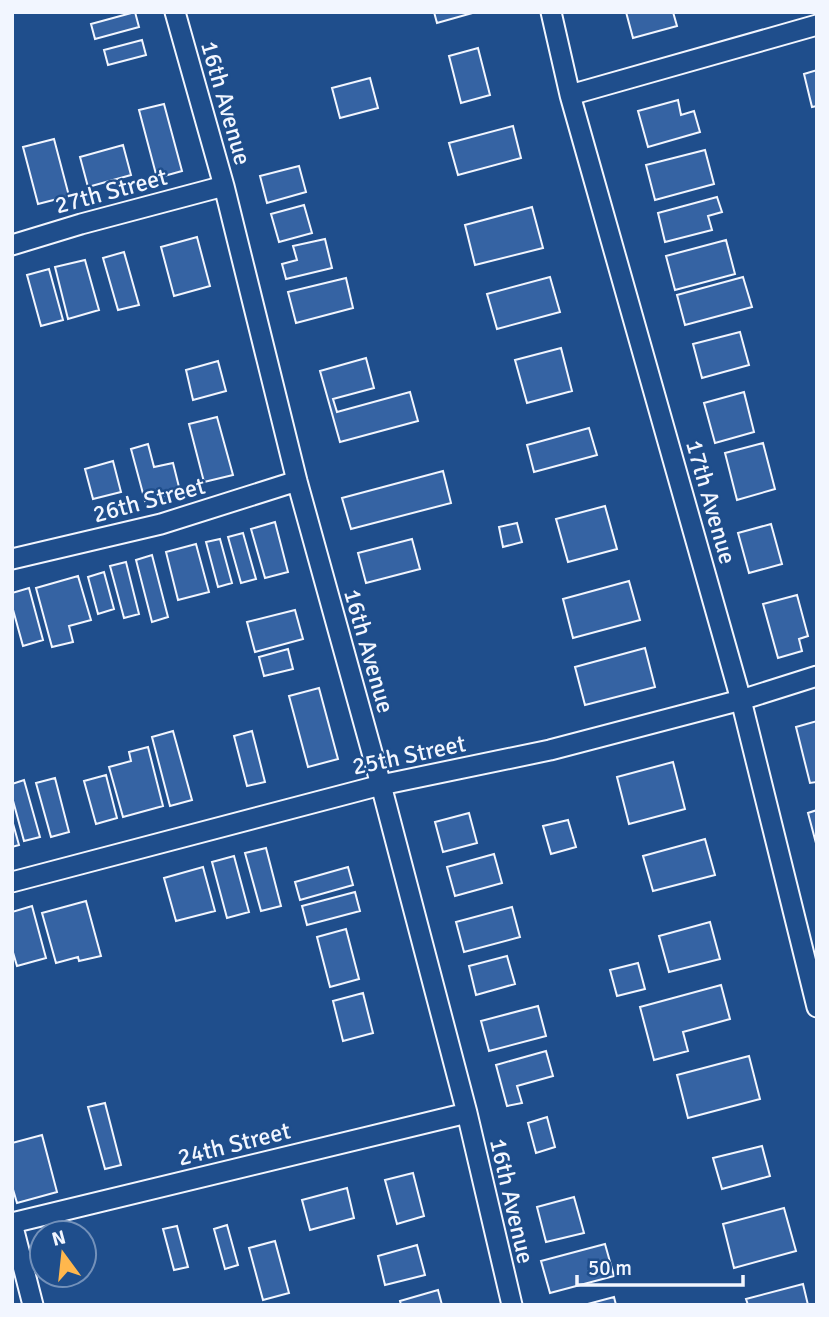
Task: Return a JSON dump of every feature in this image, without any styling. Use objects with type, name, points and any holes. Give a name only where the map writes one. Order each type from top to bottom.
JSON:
[{"type":"street","name":"16th Avenue","points":[[175,12],[224,186],[297,481],[381,785],[467,1113],[512,1305]]},
{"type":"street","name":"17th Avenue","points":[[551,12],[570,95],[741,700],[817,1007]]},
{"type":"street","points":[[570,95],[817,26]]},
{"type":"street","name":"27th Street","points":[[12,245],[224,186]]},
{"type":"street","name":"26th Street","points":[[12,559],[162,524],[297,481]]},
{"type":"street","name":"25th Street","points":[[12,882],[381,785],[550,750],[741,700],[817,676]]},
{"type":"street","name":"24th Street","points":[[12,1223],[467,1113]]},
{"type":"street","points":[[12,1223],[33,1305]]},
{"type":"building","points":[[135,12],[139,27],[95,39],[91,24]]},
{"type":"building","points":[[434,12],[476,12],[437,23]]},
{"type":"building","points":[[626,12],[673,12],[677,26],[633,38]]},
{"type":"building","points":[[142,40],[146,55],[108,65],[104,50]]},
{"type":"building","points":[[478,48],[490,95],[461,103],[449,56]]},
{"type":"building","points":[[817,70],[817,106],[812,107],[804,74]]},
{"type":"building","points":[[370,78],[378,108],[340,118],[332,88]]},
{"type":"building","points":[[678,100],[681,115],[694,111],[700,132],[648,147],[638,111]]},
{"type":"building","points":[[164,104],[182,171],[157,178],[139,110]]},
{"type":"building","points":[[513,126],[521,158],[458,175],[449,143]]},
{"type":"building","points":[[54,139],[69,196],[38,204],[23,147]]},
{"type":"building","points":[[123,145],[131,175],[88,187],[80,157]]},
{"type":"building","points":[[705,150],[714,184],[655,200],[646,165]]},
{"type":"building","points":[[299,166],[306,192],[267,203],[260,176]]},
{"type":"building","points":[[717,197],[722,212],[708,216],[712,230],[665,242],[658,213]]},
{"type":"building","points":[[304,205],[312,233],[279,242],[271,214]]},
{"type":"building","points":[[532,207],[543,248],[475,265],[465,225]]},
{"type":"building","points":[[197,237],[210,286],[174,296],[161,247]]},
{"type":"building","points":[[325,239],[332,268],[286,279],[282,264],[297,260],[293,246]]},
{"type":"building","points":[[726,240],[735,274],[675,290],[666,256]]},
{"type":"building","points":[[124,252],[139,305],[118,310],[103,258]]},
{"type":"building","points":[[85,260],[99,310],[68,319],[55,267]]},
{"type":"building","points":[[49,269],[63,320],[41,326],[27,275]]},
{"type":"building","points":[[550,277],[560,312],[497,329],[487,294]]},
{"type":"building","points":[[743,277],[752,307],[685,325],[677,295]]},
{"type":"building","points":[[346,278],[353,308],[296,323],[288,292]]},
{"type":"building","points":[[740,332],[749,365],[702,378],[693,344]]},
{"type":"building","points":[[561,348],[572,391],[527,403],[515,360]]},
{"type":"building","points":[[366,358],[374,388],[333,399],[337,412],[410,392],[418,421],[340,442],[320,371]]},
{"type":"building","points":[[218,361],[226,391],[193,400],[186,370]]},
{"type":"building","points":[[744,392],[754,432],[715,443],[704,403]]},
{"type":"building","points":[[217,417],[233,475],[204,482],[189,424]]},
{"type":"building","points":[[589,428],[597,455],[534,472],[527,445]]},
{"type":"building","points":[[763,443],[775,489],[737,500],[725,453]]},
{"type":"building","points":[[148,444],[154,467],[173,463],[180,491],[145,501],[131,449]]},
{"type":"building","points":[[113,461],[121,492],[93,499],[85,469]]},
{"type":"building","points":[[443,471],[451,503],[351,529],[342,498]]},
{"type":"building","points":[[605,506],[617,549],[568,562],[556,519]]},
{"type":"building","points":[[275,522],[288,572],[265,578],[251,529]]},
{"type":"building","points":[[517,523],[522,542],[503,547],[499,527]]},
{"type":"building","points":[[771,524],[782,564],[749,573],[738,533]]},
{"type":"building","points":[[243,533],[256,579],[241,583],[228,537]]},
{"type":"building","points":[[220,539],[232,583],[218,587],[206,542]]},
{"type":"building","points":[[412,539],[420,569],[366,583],[358,553]]},
{"type":"building","points":[[196,544],[209,592],[178,600],[166,552]]},
{"type":"building","points":[[152,555],[168,617],[152,622],[136,560]]},
{"type":"building","points":[[126,562],[139,614],[124,618],[110,566]]},
{"type":"building","points":[[104,572],[114,609],[98,614],[88,577]]},
{"type":"building","points":[[78,576],[91,620],[69,626],[73,642],[52,647],[36,588]]},
{"type":"building","points":[[629,581],[640,620],[573,638],[563,599]]},
{"type":"building","points":[[29,588],[43,640],[23,646],[12,606],[12,593]]},
{"type":"building","points":[[797,595],[808,636],[799,639],[802,651],[778,658],[763,604]]},
{"type":"building","points":[[295,610],[303,639],[255,652],[247,622]]},
{"type":"building","points":[[645,648],[655,687],[585,705],[575,667]]},
{"type":"building","points":[[288,649],[293,669],[264,676],[259,657]]},
{"type":"building","points":[[319,688],[338,759],[308,767],[289,696]]},
{"type":"building","points":[[817,721],[817,782],[810,783],[796,727]]},
{"type":"building","points":[[173,731],[192,800],[170,806],[152,737]]},
{"type":"building","points":[[252,731],[265,782],[247,786],[234,736]]},
{"type":"building","points":[[148,747],[163,806],[123,817],[109,767],[131,761],[129,752]]},
{"type":"building","points":[[673,762],[685,809],[629,824],[617,777]]},
{"type":"building","points":[[106,775],[117,818],[96,824],[84,781]]},
{"type":"building","points":[[55,778],[69,832],[51,837],[36,783]]},
{"type":"building","points":[[24,780],[40,837],[24,841],[12,797],[12,784]]},
{"type":"building","points":[[817,810],[817,847],[808,813]]},
{"type":"building","points":[[469,813],[477,843],[443,852],[435,822]]},
{"type":"building","points":[[12,820],[19,845],[12,847]]},
{"type":"building","points":[[568,820],[576,847],[551,854],[543,826]]},
{"type":"building","points":[[705,839],[715,875],[653,891],[643,856]]},
{"type":"building","points":[[266,848],[281,906],[261,911],[245,853]]},
{"type":"building","points":[[494,854],[502,883],[455,896],[447,867]]},
{"type":"building","points":[[234,856],[249,912],[227,918],[212,862]]},
{"type":"building","points":[[203,867],[215,911],[176,921],[164,878]]},
{"type":"building","points":[[348,867],[353,885],[300,900],[295,882]]},
{"type":"building","points":[[355,892],[360,911],[307,925],[302,906]]},
{"type":"building","points":[[86,901],[101,956],[79,961],[78,957],[56,963],[42,913]]},
{"type":"building","points":[[32,906],[46,958],[17,966],[12,949],[12,912]]},
{"type":"building","points":[[512,907],[520,937],[464,952],[456,922]]},
{"type":"building","points":[[710,922],[720,959],[669,972],[659,936]]},
{"type":"building","points":[[346,929],[359,979],[330,987],[317,937]]},
{"type":"building","points":[[507,956],[515,984],[476,995],[469,966]]},
{"type":"building","points":[[638,963],[645,989],[617,996],[610,970]]},
{"type":"building","points":[[721,985],[730,1019],[683,1032],[688,1051],[654,1060],[640,1007]]},
{"type":"building","points":[[363,993],[373,1033],[343,1041],[333,1001]]},
{"type":"building","points":[[538,1006],[546,1036],[489,1051],[481,1021]]},
{"type":"building","points":[[546,1051],[553,1076],[517,1086],[522,1103],[507,1106],[496,1065]]},
{"type":"building","points":[[749,1056],[760,1099],[688,1118],[677,1075]]},
{"type":"building","points":[[105,1103],[121,1165],[105,1169],[88,1107]]},
{"type":"building","points":[[547,1117],[555,1147],[536,1153],[528,1123]]},
{"type":"building","points":[[42,1135],[57,1192],[17,1203],[12,1186],[12,1143]]},
{"type":"building","points":[[762,1146],[770,1176],[722,1189],[713,1158]]},
{"type":"building","points":[[413,1173],[424,1216],[397,1224],[385,1180]]},
{"type":"building","points":[[347,1188],[354,1218],[310,1230],[302,1200]]},
{"type":"building","points":[[574,1197],[584,1233],[546,1242],[537,1207]]},
{"type":"building","points":[[784,1208],[796,1251],[734,1268],[723,1224]]},
{"type":"building","points":[[227,1225],[238,1265],[225,1269],[214,1229]]},
{"type":"building","points":[[177,1226],[188,1267],[174,1270],[163,1229]]},
{"type":"building","points":[[275,1241],[289,1293],[263,1300],[249,1248]]},
{"type":"building","points":[[605,1244],[614,1276],[550,1293],[541,1261]]},
{"type":"building","points":[[417,1245],[425,1275],[385,1285],[378,1256]]},
{"type":"building","points":[[803,1284],[808,1305],[748,1305],[746,1299]]},
{"type":"building","points":[[438,1290],[442,1305],[401,1305],[400,1301]]},
{"type":"building","points":[[614,1297],[616,1305],[584,1305]]}]
